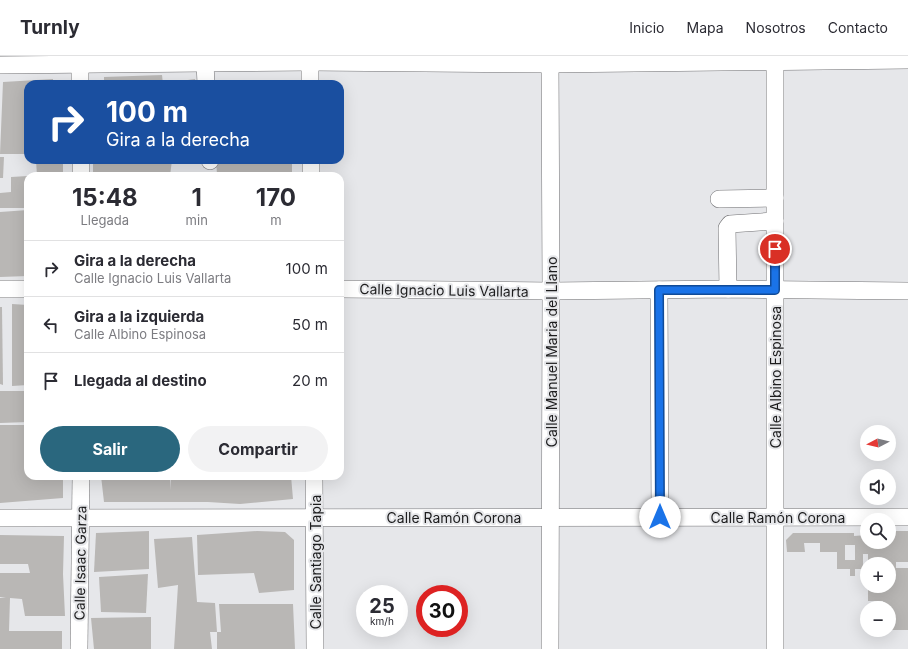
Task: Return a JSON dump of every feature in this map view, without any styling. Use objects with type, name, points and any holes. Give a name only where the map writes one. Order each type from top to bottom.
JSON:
[{"type":"street","points":[[310,59],[310,80]]},
{"type":"street","points":[[0,65],[80,60],[205,63],[310,59],[908,60]]},
{"type":"street","name":"Calle Albino Espinosa","points":[[775,59],[775,649]]},
{"type":"street","points":[[80,60],[80,80]]},
{"type":"street","name":"Calle Manuel Maria del Llano","points":[[550,60],[550,649]]},
{"type":"street","points":[[205,63],[206,80]]},
{"type":"street","points":[[719,199],[775,198]]},
{"type":"street","points":[[728,290],[728,228],[730,224],[775,222]]},
{"type":"street","name":"Calle Ignacio Luis Vallarta","points":[[344,288],[551,291],[908,291]]},
{"type":"street","points":[[0,290],[24,289]]},
{"type":"street","points":[[659,290],[660,517]]},
{"type":"street","name":"Calle Isaac Garza","points":[[79,649],[81,480]]},
{"type":"street","name":"Calle Santiago Tapia","points":[[314,480],[315,649]]},
{"type":"street","name":"Calle Ramón Corona","points":[[0,518],[908,517]]},
{"type":"building","points":[[162,75],[163,80],[104,80],[104,77]]},
{"type":"building","points":[[24,81],[24,154],[0,154],[3,82]]},
{"type":"building","points":[[0,157],[4,157],[3,178],[0,178]]},
{"type":"building","points":[[36,164],[63,164],[63,172],[37,172]]},
{"type":"building","points":[[93,164],[172,164],[170,172],[93,172]]},
{"type":"building","points":[[216,164],[292,164],[292,172],[217,172]]},
{"type":"building","points":[[24,176],[24,208],[0,208],[0,193],[11,192],[11,177]]},
{"type":"building","points":[[24,210],[24,276],[0,277],[0,212]]},
{"type":"building","points":[[12,304],[24,305],[24,385],[12,386]]},
{"type":"building","points":[[0,307],[2,307],[3,385],[0,384]]},
{"type":"building","points":[[0,391],[24,391],[24,422],[0,423]]},
{"type":"building","points":[[0,425],[24,425],[24,480],[63,480],[63,498],[0,503]]},
{"type":"building","points":[[101,480],[170,480],[170,490],[171,480],[291,480],[293,499],[240,504],[208,502],[104,502]]},
{"type":"building","points":[[149,531],[149,569],[94,572],[96,533]]},
{"type":"building","points":[[257,531],[285,532],[294,540],[294,590],[259,593],[254,573],[198,575],[197,535]]},
{"type":"building","points":[[896,531],[908,531],[908,562],[896,562],[896,557],[868,557],[868,554],[863,554],[863,557],[860,557],[860,569],[855,569],[855,576],[850,576],[850,569],[837,569],[837,552],[820,552],[820,543],[804,543],[805,552],[787,552],[786,540],[793,533],[854,533],[854,536],[860,536],[860,549],[896,549]],"holes":[[[845,545],[855,545],[855,560],[845,560]]]},
{"type":"building","points":[[0,535],[64,536],[63,574],[65,616],[25,616],[22,599],[10,598],[9,631],[62,631],[62,649],[0,649],[0,598],[6,598],[0,597],[0,573],[30,573],[28,564],[0,564]]},
{"type":"building","points":[[192,537],[197,602],[215,603],[217,632],[210,632],[212,649],[174,649],[178,585],[158,588],[154,539]]},
{"type":"building","points":[[896,568],[908,568],[908,630],[896,630],[896,601],[868,601],[868,593],[896,593]]},
{"type":"building","points":[[148,574],[146,613],[101,612],[99,577]]},
{"type":"building","points":[[219,604],[293,604],[295,649],[217,649],[217,632],[221,632]]},
{"type":"building","points":[[151,617],[151,649],[94,649],[91,618]]},
{"type":"route","points":[[660,517],[659,290],[775,290],[775,249]]}]
